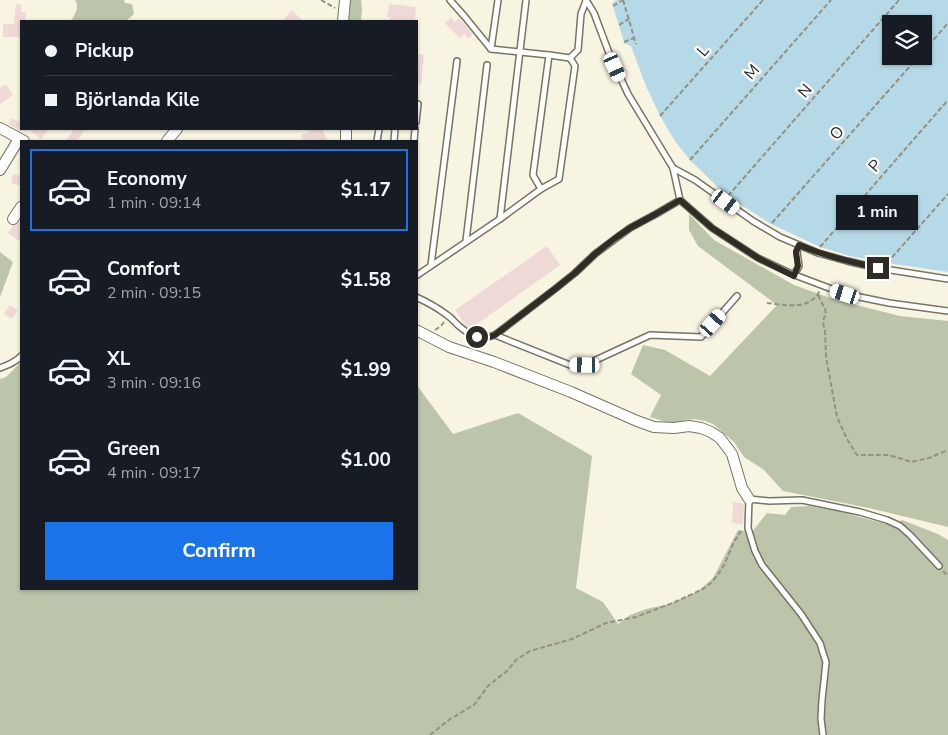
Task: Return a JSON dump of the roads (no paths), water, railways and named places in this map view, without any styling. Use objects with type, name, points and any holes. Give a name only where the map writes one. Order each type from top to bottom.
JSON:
[{"type":"street","points":[[343,17],[345,0]]},
{"type":"street","points":[[0,128],[22,140]]},
{"type":"street","points":[[0,170],[20,143]]},
{"type":"street","points":[[14,219],[20,208]]},
{"type":"street","points":[[418,331],[449,347],[571,392],[654,427],[674,428],[689,426],[711,432],[720,438],[732,454],[742,488],[749,499]]},
{"type":"lane","points":[[418,275],[559,179],[575,66],[570,58],[491,49],[450,0]]},
{"type":"lane","points":[[491,49],[498,0]]},
{"type":"lane","points":[[500,219],[526,0]]},
{"type":"lane","points":[[570,58],[578,50],[581,14],[586,0]]},
{"type":"lane","points":[[586,0],[594,13],[609,53],[628,94],[672,168],[680,200],[712,228],[758,258],[794,276],[822,286],[845,294],[889,303],[948,311]]},
{"type":"lane","points":[[542,189],[533,175],[549,55]]},
{"type":"lane","points":[[431,265],[457,61]]},
{"type":"lane","points":[[466,241],[487,65]]},
{"type":"lane","points":[[672,168],[695,180],[753,221],[780,237],[818,253],[878,268],[948,279]]},
{"type":"lane","points":[[418,298],[448,316],[458,326],[477,337],[486,338],[495,335],[575,273],[614,239],[680,200]]},
{"type":"lane","points":[[794,276],[798,266],[796,252],[799,245]]},
{"type":"lane","points":[[495,335],[570,365],[585,365],[650,335],[701,337],[738,296]]},
{"type":"lane","points":[[0,368],[20,358]]},
{"type":"lane","points":[[823,735],[822,710],[826,662],[824,652],[801,614],[762,565],[755,551],[748,528],[749,499],[768,501],[802,500],[860,512],[887,520],[900,526],[910,534],[939,566]]},
{"type":"water","points":[[617,0],[948,0],[948,272],[850,256],[820,247],[771,224],[727,196],[690,160],[675,141],[660,116],[646,86],[631,46],[624,42],[612,3]]}]
